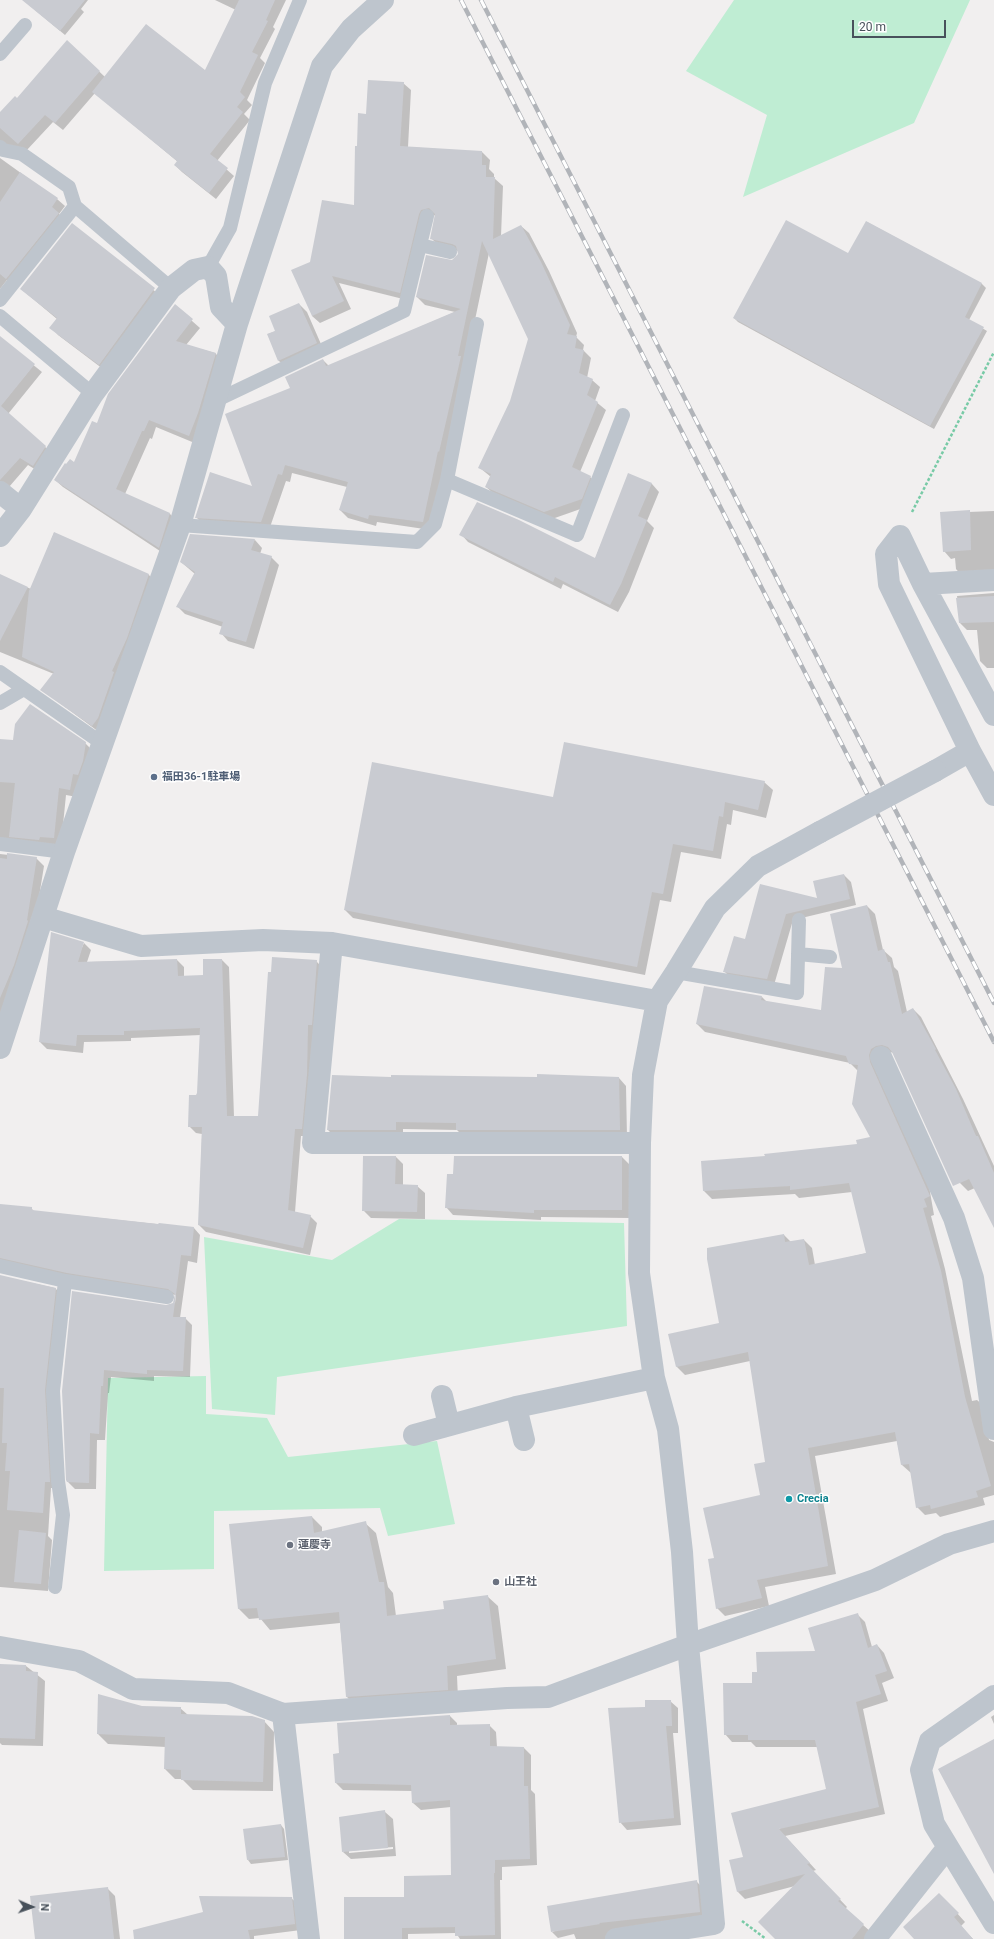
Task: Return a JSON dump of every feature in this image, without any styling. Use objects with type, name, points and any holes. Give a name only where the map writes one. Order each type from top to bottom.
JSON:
[{"type":"street","points":[[0,1048],[64,852],[180,525],[217,400],[237,324],[322,66],[351,29],[383,0]]},
{"type":"street","points":[[0,536],[21,509],[93,394],[171,288],[194,270],[208,267],[216,276],[221,307],[237,324]]},
{"type":"street","points":[[0,492],[21,509]]},
{"type":"street","points":[[994,715],[923,584],[900,536],[886,554],[889,584],[970,751],[994,795]]},
{"type":"street","points":[[923,584],[994,580]]},
{"type":"street","points":[[616,1939],[714,1924],[688,1645],[682,1552],[668,1429],[654,1378],[639,1273],[640,1143],[643,1075],[657,1001],[715,908],[758,866],[970,751]]},
{"type":"street","points":[[43,918],[141,946],[263,940],[332,943],[657,1001]]},
{"type":"street","points":[[332,943],[313,1143],[640,1143]]},
{"type":"street","points":[[881,1057],[954,1218],[973,1278],[994,1429]]},
{"type":"street","points":[[414,1434],[516,1407],[654,1378]]},
{"type":"street","points":[[442,1396],[449,1425]]},
{"type":"street","points":[[516,1407],[524,1440]]},
{"type":"street","points":[[0,1647],[79,1661],[133,1688],[228,1693],[283,1714],[507,1698],[548,1697],[688,1645],[876,1580],[949,1544],[994,1531]]},
{"type":"street","points":[[994,1696],[930,1741],[921,1770],[934,1824],[994,1923]]},
{"type":"street","points":[[283,1714],[309,1939]]},
{"type":"street","points":[[875,1939],[948,1847]]},
{"type":"lane","points":[[208,267],[230,228],[265,83],[300,0]]},
{"type":"lane","points":[[3,44],[25,25]]},
{"type":"lane","points":[[0,147],[3,150],[22,154],[69,187],[75,206],[171,288]]},
{"type":"lane","points":[[0,300],[75,206]]},
{"type":"lane","points":[[217,400],[404,311],[427,216]]},
{"type":"lane","points":[[420,245],[450,252]]},
{"type":"lane","points":[[0,316],[93,394]]},
{"type":"lane","points":[[180,525],[417,542],[435,524],[447,480],[477,324]]},
{"type":"lane","points":[[447,480],[577,535],[623,415]]},
{"type":"lane","points":[[0,672],[103,744]]},
{"type":"lane","points":[[0,703],[24,689]]},
{"type":"lane","points":[[0,844],[64,852]]},
{"type":"lane","points":[[676,972],[797,993],[799,920]]},
{"type":"lane","points":[[798,954],[830,956]]},
{"type":"lane","points":[[0,1266],[66,1281],[167,1297]]},
{"type":"lane","points":[[55,1587],[63,1515],[58,1481],[53,1391],[66,1281]]},
{"type":"path","points":[[900,536],[994,352]]},
{"type":"green space","points":[[734,0],[970,0],[914,123],[743,197],[767,115],[686,71]]},
{"type":"green space","points":[[399,1219],[624,1223],[627,1326],[277,1377],[275,1415],[212,1409],[204,1237],[332,1260]]},
{"type":"green space","points":[[206,1376],[206,1414],[267,1418],[288,1457],[437,1441],[455,1524],[388,1536],[380,1508],[214,1511],[214,1569],[104,1571],[108,1378]]},
{"type":"building","points":[[22,0],[85,0],[60,31]]},
{"type":"building","points":[[239,0],[275,0],[266,20],[268,21],[252,52],[258,55],[240,92],[245,97],[237,107],[243,112],[210,154],[228,168],[209,193],[174,165],[177,161],[92,92],[146,24],[205,70]]},
{"type":"building","points":[[67,40],[100,71],[55,123],[45,115],[18,144],[0,128],[0,112],[15,96],[17,98]]},
{"type":"building","points":[[368,80],[404,82],[400,146],[482,151],[482,165],[486,165],[486,177],[495,177],[493,239],[521,225],[541,262],[570,325],[567,334],[577,336],[575,348],[584,350],[579,373],[593,379],[587,395],[598,402],[572,467],[591,476],[582,499],[544,512],[485,487],[491,474],[478,468],[510,401],[528,339],[482,241],[458,356],[461,356],[439,452],[438,451],[423,522],[369,515],[368,519],[339,510],[348,482],[285,465],[282,475],[278,474],[261,522],[195,518],[210,472],[252,486],[225,414],[290,388],[285,377],[323,359],[326,366],[461,309],[416,297],[426,255],[452,260],[458,254],[456,246],[430,239],[435,214],[429,208],[421,210],[419,214],[400,293],[332,276],[344,301],[312,316],[291,270],[310,262],[322,200],[354,205],[355,146],[357,146],[358,113],[366,114]]},
{"type":"building","points":[[20,172],[58,198],[52,207],[59,213],[6,279],[0,274],[0,202]]},
{"type":"building","points":[[786,220],[848,253],[866,221],[982,283],[965,317],[984,327],[930,426],[733,318]]},
{"type":"building","points":[[72,223],[155,288],[99,365],[49,328],[57,318],[20,289]]},
{"type":"building","points":[[299,303],[317,343],[278,361],[267,334],[275,331],[269,316]]},
{"type":"building","points":[[175,304],[193,319],[176,341],[216,353],[198,413],[189,436],[149,420],[144,431],[142,431],[116,489],[170,513],[159,548],[54,480],[65,463],[66,464],[70,459],[74,462],[92,421],[97,423],[108,394]]},
{"type":"building","points":[[0,336],[35,364],[1,406],[46,446],[33,466],[20,458],[0,480]]},
{"type":"building","points":[[628,473],[652,483],[638,516],[647,520],[621,584],[610,605],[555,577],[553,582],[459,535],[477,502],[519,520],[595,558]]},
{"type":"building","points":[[970,510],[971,550],[943,552],[940,512]]},
{"type":"building","points":[[54,532],[149,574],[127,638],[112,671],[114,672],[98,718],[92,726],[40,690],[54,672],[22,657],[29,591]]},
{"type":"building","points":[[190,534],[255,539],[251,550],[272,556],[246,642],[219,634],[223,622],[176,607],[195,572],[180,562]]},
{"type":"building","points":[[0,574],[28,587],[0,641]]},
{"type":"building","points":[[994,596],[994,622],[959,623],[956,598]]},
{"type":"building","points":[[30,704],[86,742],[83,761],[78,775],[73,774],[70,790],[59,788],[54,838],[40,837],[39,840],[9,837],[15,783],[0,782],[0,739],[13,740],[15,724]]},
{"type":"building","points":[[564,742],[765,781],[758,810],[725,802],[723,817],[719,816],[713,851],[673,844],[663,894],[652,892],[637,967],[344,910],[372,762],[553,797]]},
{"type":"building","points":[[7,853],[37,857],[28,921],[14,965],[0,998],[0,858],[7,859]]},
{"type":"building","points":[[844,874],[850,899],[786,914],[767,979],[723,972],[734,936],[745,939],[760,884],[817,898],[813,881]]},
{"type":"building","points":[[867,905],[878,951],[884,949],[888,962],[890,962],[902,1014],[913,1008],[956,1089],[994,1173],[994,1228],[969,1179],[953,1186],[892,1052],[888,1047],[882,1045],[871,1049],[869,1055],[870,1062],[930,1196],[924,1199],[927,1207],[923,1208],[941,1271],[965,1397],[991,1486],[976,1491],[978,1497],[931,1509],[930,1505],[916,1508],[909,1464],[901,1465],[895,1432],[808,1448],[828,1566],[757,1580],[762,1598],[716,1609],[708,1559],[714,1558],[703,1508],[760,1495],[754,1464],[765,1462],[748,1352],[676,1367],[668,1334],[719,1323],[707,1259],[707,1248],[784,1234],[785,1242],[804,1239],[809,1265],[866,1253],[849,1183],[790,1190],[790,1186],[703,1191],[701,1161],[765,1156],[764,1154],[857,1144],[856,1140],[870,1137],[852,1104],[858,1065],[849,1064],[846,1056],[696,1024],[704,986],[762,996],[761,1000],[821,1010],[825,967],[842,968],[830,914]]},
{"type":"building","points":[[51,932],[84,942],[78,962],[177,959],[178,976],[203,975],[203,959],[222,959],[227,1116],[258,1116],[268,972],[271,972],[272,957],[317,960],[312,1025],[308,1025],[307,1074],[302,1129],[295,1129],[288,1210],[311,1215],[303,1248],[198,1225],[202,1127],[188,1127],[189,1095],[196,1095],[197,1093],[200,1028],[124,1031],[124,1035],[77,1035],[76,1046],[39,1042]]},
{"type":"building","points":[[537,1074],[619,1077],[620,1130],[456,1130],[456,1123],[396,1122],[396,1130],[327,1130],[332,1075],[391,1077],[391,1075],[537,1077]]},
{"type":"building","points":[[363,1156],[396,1156],[395,1184],[418,1185],[417,1212],[362,1211]]},
{"type":"building","points":[[454,1156],[622,1156],[622,1210],[534,1210],[534,1213],[445,1208],[447,1174],[453,1174]]},
{"type":"building","points":[[0,1204],[32,1207],[32,1210],[194,1227],[191,1256],[181,1255],[173,1317],[186,1317],[183,1371],[147,1370],[147,1374],[104,1370],[103,1386],[101,1386],[99,1434],[90,1433],[89,1483],[67,1482],[66,1480],[62,1391],[72,1291],[166,1305],[173,1303],[175,1294],[168,1289],[67,1273],[0,1258]]},
{"type":"building","points":[[0,1275],[56,1288],[45,1390],[50,1482],[45,1482],[43,1513],[7,1510],[10,1471],[5,1471],[7,1443],[2,1443],[4,1388],[0,1388]]},
{"type":"building","points":[[312,1516],[314,1533],[366,1521],[379,1582],[384,1582],[387,1616],[444,1609],[443,1601],[488,1595],[496,1659],[447,1666],[448,1690],[346,1697],[339,1612],[259,1620],[257,1608],[238,1609],[229,1524]]},
{"type":"building","points":[[19,1530],[46,1533],[41,1584],[14,1582]]},
{"type":"building","points":[[858,1613],[868,1648],[877,1644],[887,1671],[875,1675],[881,1694],[856,1702],[879,1807],[779,1829],[810,1863],[807,1864],[841,1899],[838,1901],[864,1924],[852,1939],[775,1939],[758,1922],[805,1874],[737,1892],[729,1860],[743,1857],[731,1813],[826,1789],[815,1740],[748,1740],[748,1735],[724,1735],[723,1683],[752,1683],[752,1672],[757,1672],[756,1652],[815,1651],[808,1628]]},
{"type":"building","points":[[0,1664],[26,1665],[26,1671],[38,1672],[35,1739],[0,1738]]},
{"type":"building","points":[[98,1694],[142,1706],[181,1707],[181,1714],[252,1716],[265,1720],[263,1782],[181,1780],[181,1770],[164,1769],[165,1737],[97,1734]]},
{"type":"building","points":[[645,1700],[671,1700],[672,1726],[666,1726],[674,1818],[619,1823],[608,1708],[645,1707]]},
{"type":"building","points":[[450,1715],[450,1725],[490,1724],[490,1746],[524,1747],[524,1786],[528,1786],[530,1859],[495,1860],[495,1935],[455,1936],[455,1927],[402,1928],[402,1939],[344,1939],[344,1897],[404,1897],[404,1876],[451,1875],[450,1800],[412,1803],[411,1785],[335,1783],[333,1754],[339,1753],[337,1723]]},
{"type":"building","points":[[994,1739],[994,1874],[938,1769]]},
{"type":"building","points":[[385,1810],[388,1848],[342,1852],[339,1817]]},
{"type":"building","points":[[281,1824],[285,1857],[247,1860],[243,1829]]},
{"type":"building","points":[[697,1880],[700,1912],[599,1923],[600,1924],[551,1932],[547,1906]]},
{"type":"building","points":[[108,1887],[114,1939],[35,1939],[30,1896]]},
{"type":"building","points":[[939,1893],[959,1913],[954,1917],[973,1939],[914,1939],[903,1927]]},
{"type":"building","points":[[199,1896],[292,1897],[295,1924],[248,1930],[250,1939],[134,1939],[133,1930],[203,1912]]},
{"type":"railway","points":[[461,0],[994,1042]]},
{"type":"railway","points":[[481,0],[994,1003]]},
{"type":"place","name":"福田36-1駐車場","points":[[154,777]]},
{"type":"place","name":"Crecia","points":[[789,1499]]},
{"type":"place","name":"蓮慶寺","points":[[290,1545]]},
{"type":"place","name":"山王社","points":[[496,1582]]}]
